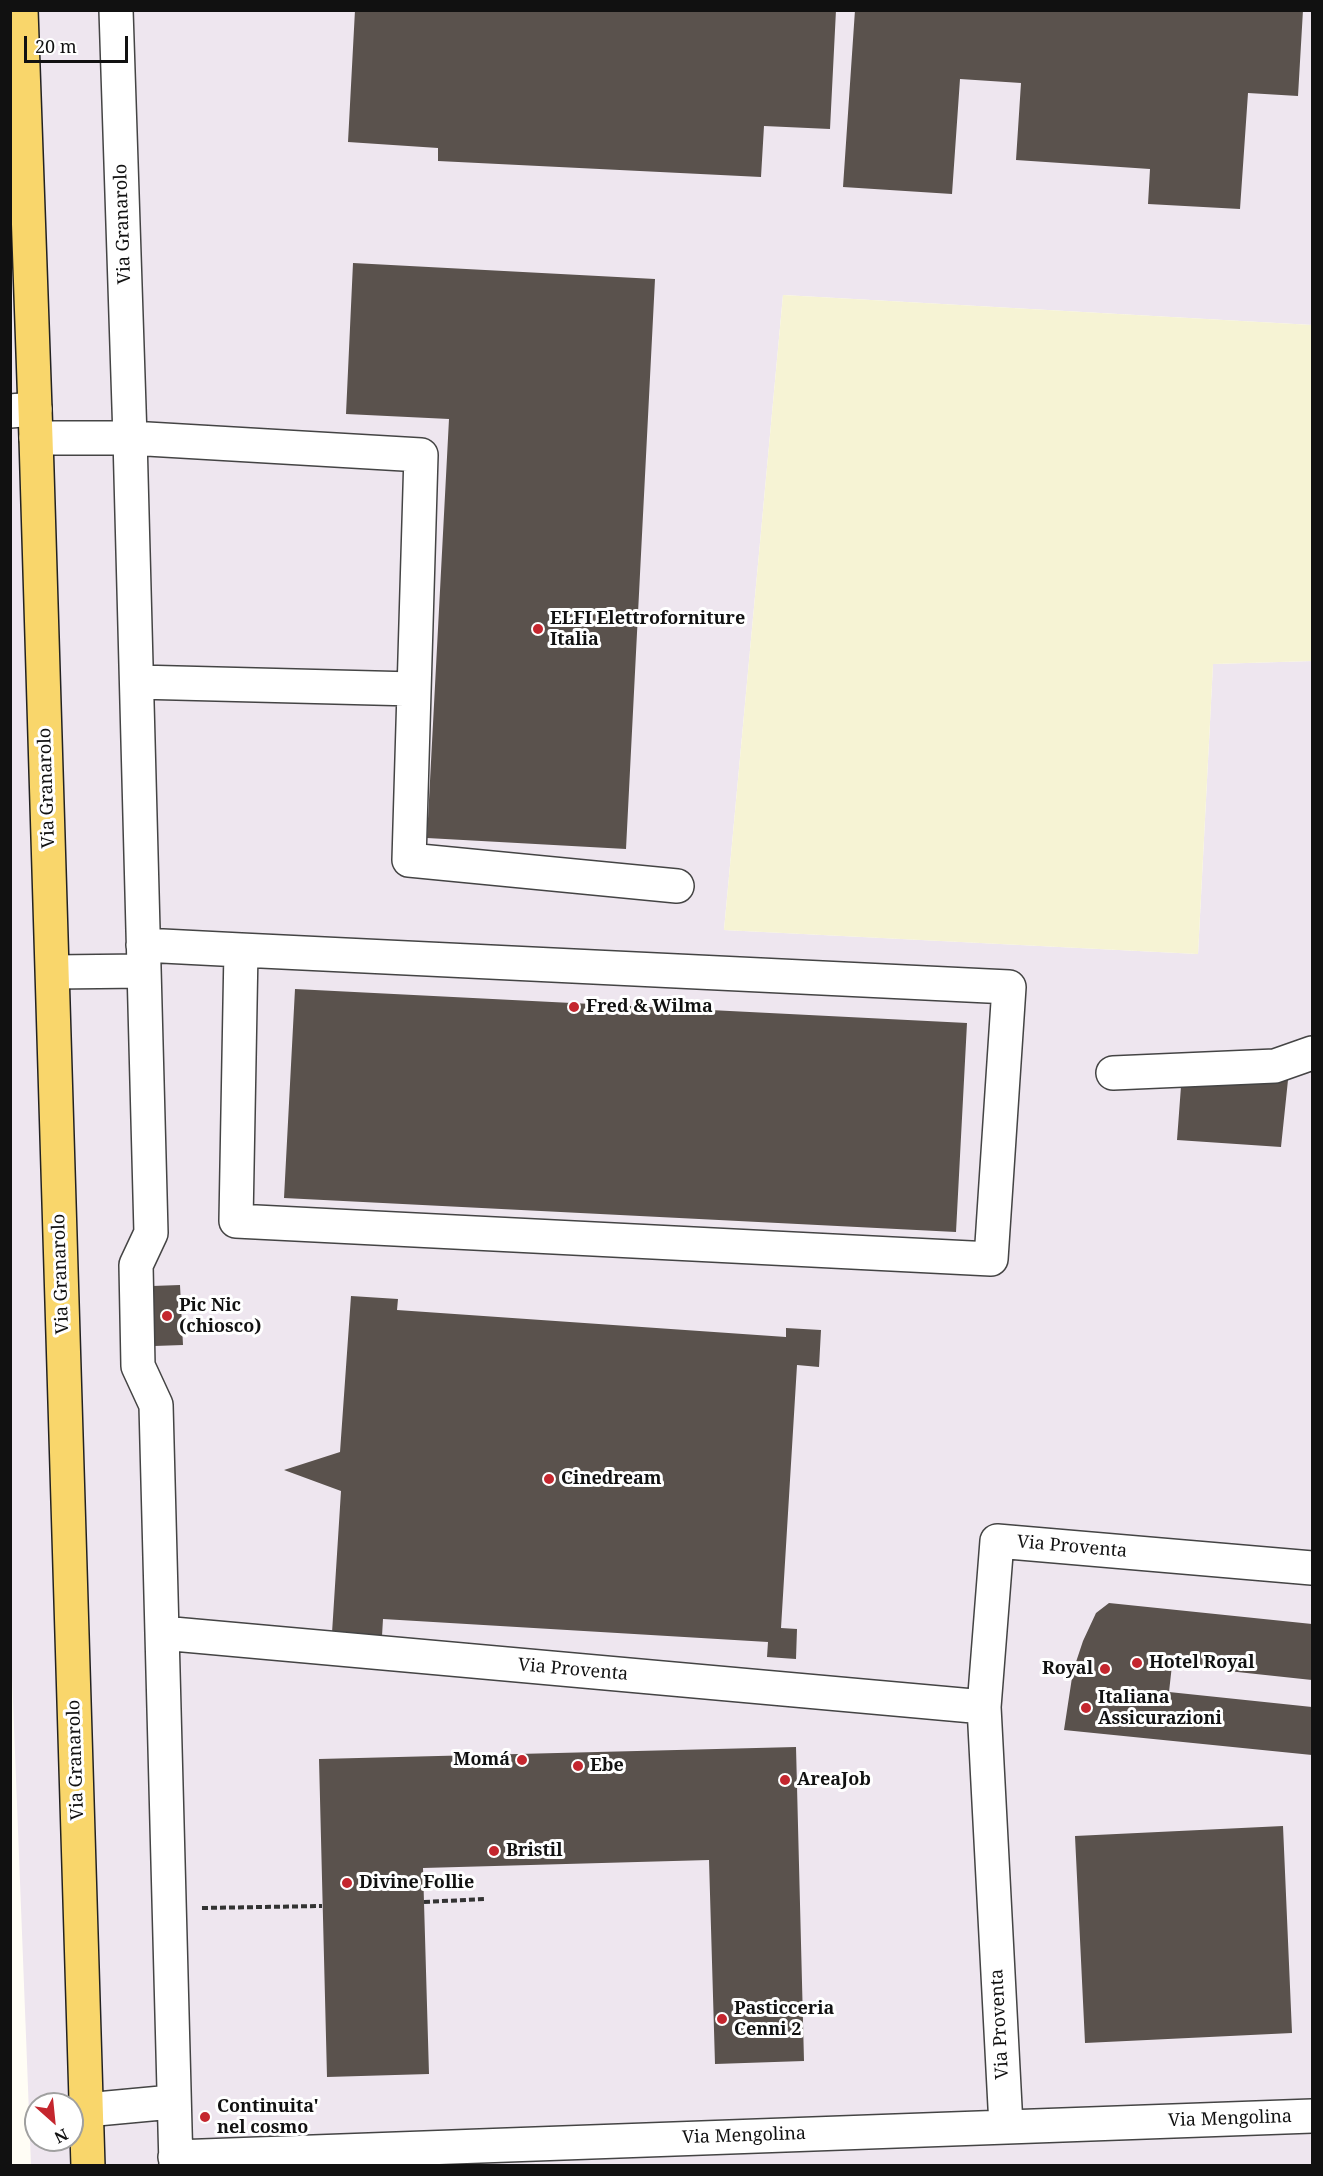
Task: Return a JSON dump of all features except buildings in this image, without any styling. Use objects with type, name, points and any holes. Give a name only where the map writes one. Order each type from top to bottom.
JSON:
[{"type":"main road","name":"Via Granarolo","points":[[21,10],[27,419],[52,972],[88,2166]]},
{"type":"street","name":"Via Granarolo","points":[[116,10],[151,1233],[136,1266],[138,1366],[156,1405],[175,2161]]},
{"type":"street","points":[[27,419],[130,438],[421,455],[409,860],[677,886]]},
{"type":"street","points":[[136,682],[414,689]]},
{"type":"street","points":[[52,972],[144,958],[241,950],[1009,987],[991,1260],[236,1221],[241,950]]},
{"type":"street","points":[[1113,1073],[1275,1066],[1312,1053]]},
{"type":"street","name":"Via Proventa","points":[[1006,2126],[984,1707],[997,1541],[1312,1568]]},
{"type":"street","name":"Via Proventa","points":[[162,1633],[984,1707]]},
{"type":"street","points":[[86,2110],[172,2102]]},
{"type":"street","name":"Via Mengolina","points":[[175,2161],[1006,2126],[1312,2116]]},
{"type":"path","points":[[424,1902],[485,1899]]},
{"type":"path","points":[[168,1909],[322,1906]]},
{"type":"shaded area","points":[[10,11],[1312,11],[1312,325],[783,295],[724,930],[1198,954],[1213,664],[1312,661],[1312,2165],[31,2165],[30,2152],[84,2152],[84,2092],[28,2092],[10,1624]]},
{"type":"shaded area","points":[[783,295],[1312,325],[1312,661],[1213,664],[1198,954],[724,930]]},
{"type":"place","name":"ELFI Elettroforniture Italia","points":[[538,629]]},
{"type":"place","name":"Fred & Wilma","points":[[574,1007]]},
{"type":"place","name":"Pic Nic (chiosco)","points":[[167,1316]]},
{"type":"place","name":"Cinedream","points":[[549,1479]]},
{"type":"place","name":"Hotel Royal","points":[[1137,1663]]},
{"type":"place","name":"Royal","points":[[1105,1669]]},
{"type":"place","name":"Italiana Assicurazioni","points":[[1086,1708]]},
{"type":"place","name":"Momá","points":[[522,1760]]},
{"type":"place","name":"Ebe","points":[[578,1766]]},
{"type":"place","name":"AreaJob","points":[[785,1780]]},
{"type":"place","name":"Bristil","points":[[494,1851]]},
{"type":"place","name":"Divine Follie","points":[[347,1883]]},
{"type":"place","name":"Pasticceria Cenni 2","points":[[722,2019]]},
{"type":"place","name":"Continuita' nel cosmo","points":[[205,2117]]}]
